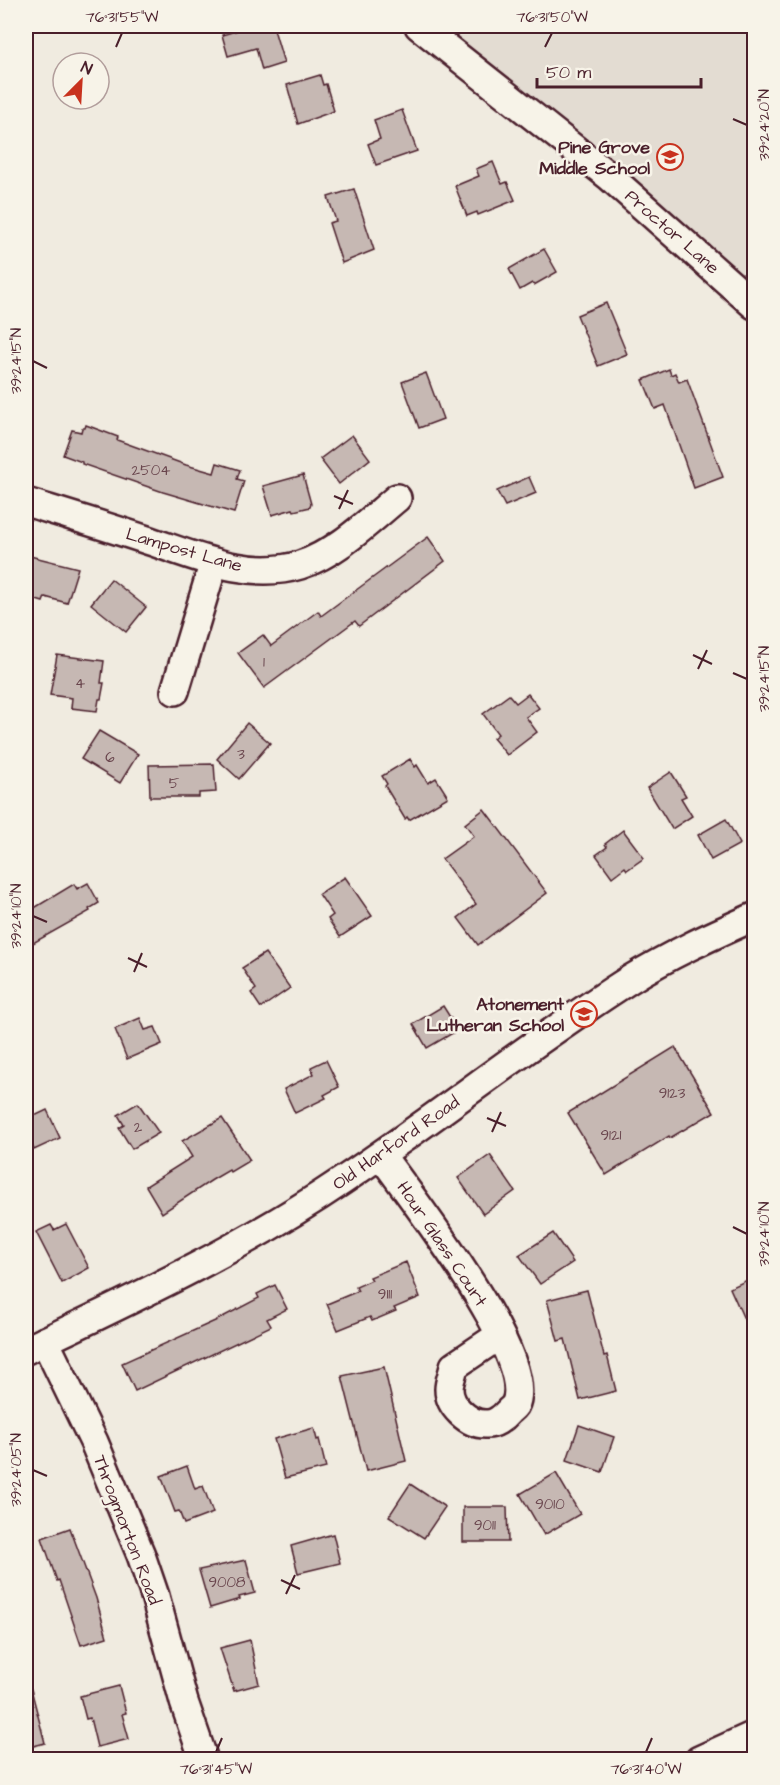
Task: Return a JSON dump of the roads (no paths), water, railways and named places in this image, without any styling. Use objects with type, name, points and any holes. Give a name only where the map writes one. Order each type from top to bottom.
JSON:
[{"type":"street","name":"Proctor Lane","points":[[419,26],[609,177],[754,305]]},
{"type":"street","name":"Lampost Lane","points":[[26,502],[214,562],[248,570],[299,565],[321,556],[398,498]]},
{"type":"street","points":[[175,691],[214,562]]},
{"type":"street","name":"Old Harford Road","points":[[35,1346],[248,1239],[297,1210],[381,1155],[629,980],[688,947],[754,917]]},
{"type":"street","name":"Hour Glass Court","points":[[381,1155],[482,1299],[500,1335]]},
{"type":"street","name":"Throgmorton Road","points":[[35,1346],[94,1442],[141,1555],[155,1596],[184,1702],[204,1760]]},
{"type":"street","points":[[699,1760],[754,1735]]},
{"type":"place","name":"Pine Grove Middle School","points":[[670,157]]},
{"type":"place","name":"Atonement Lutheran School","points":[[584,1014]]}]
